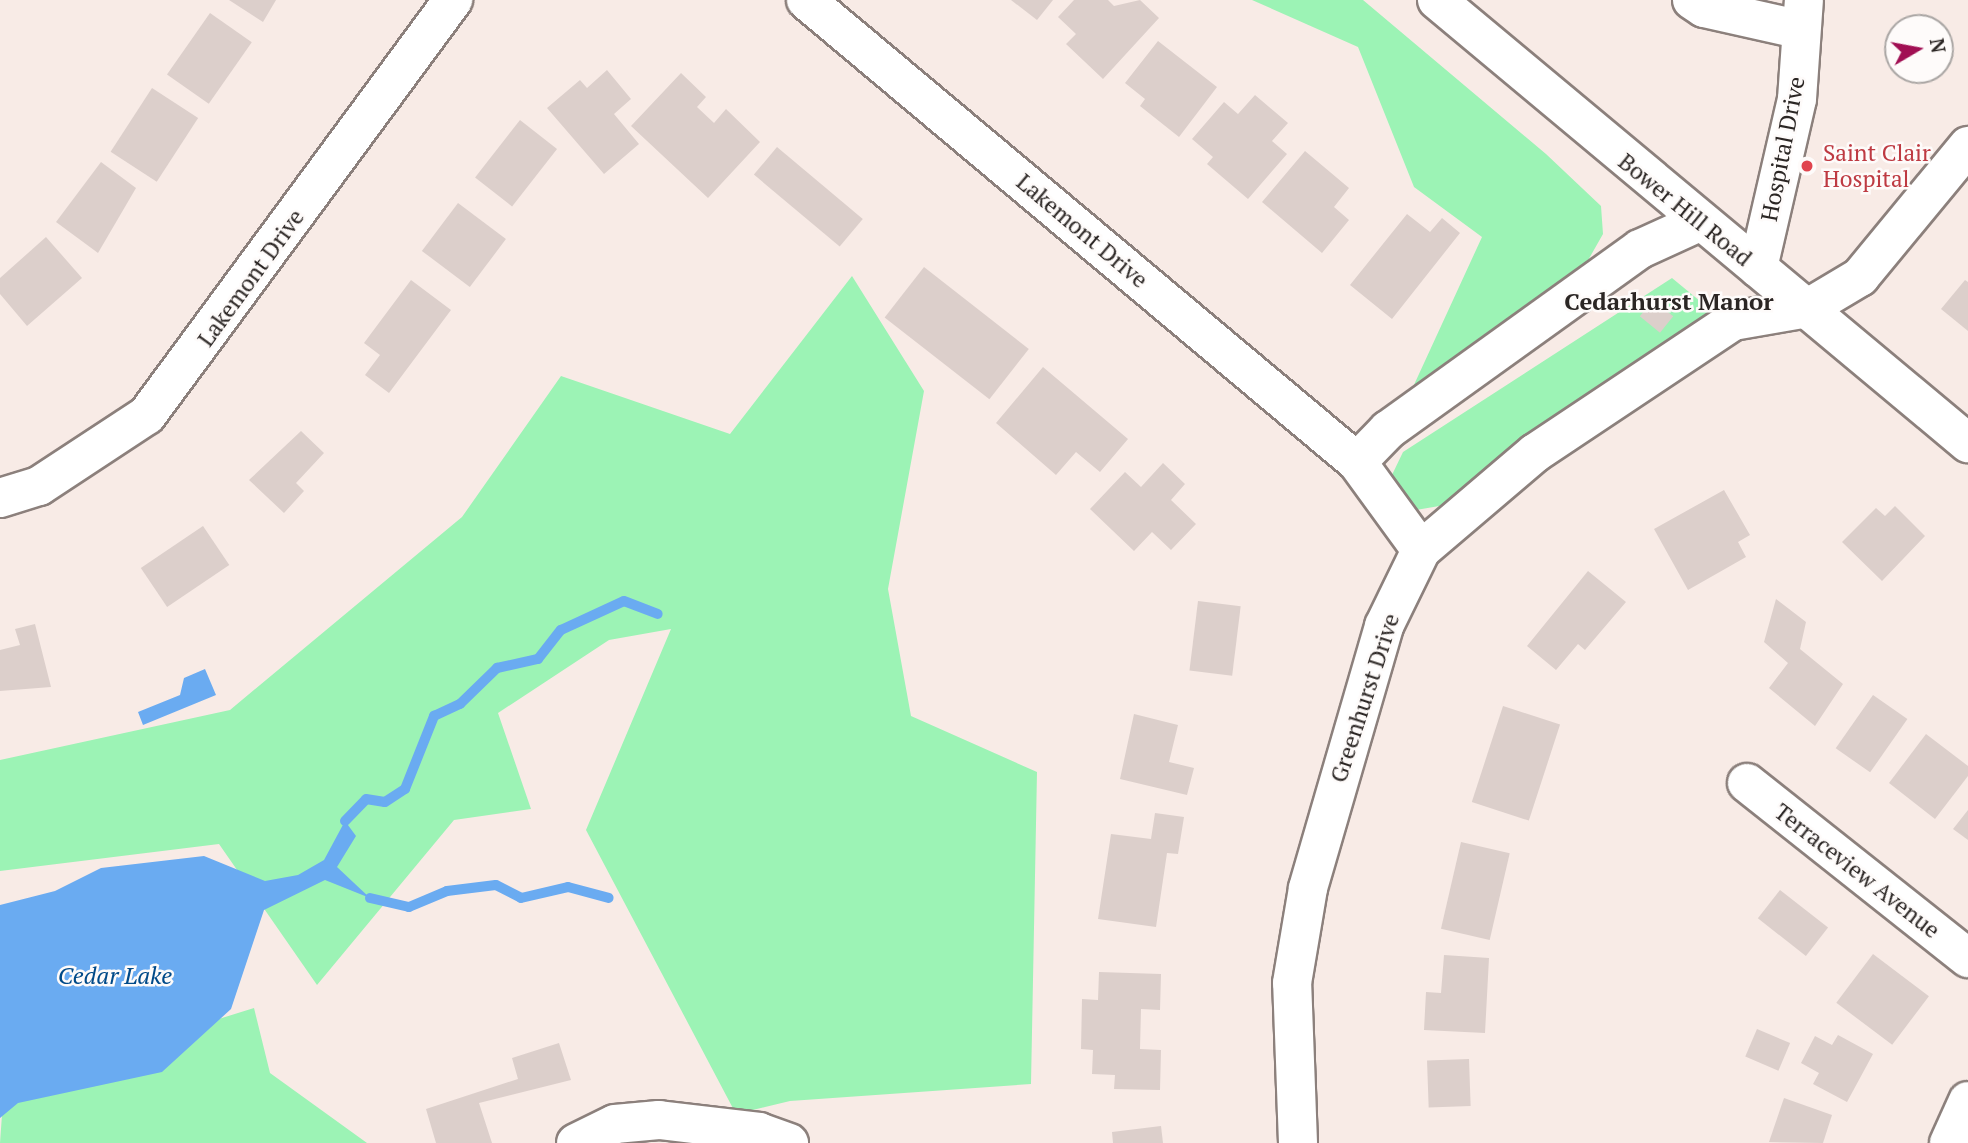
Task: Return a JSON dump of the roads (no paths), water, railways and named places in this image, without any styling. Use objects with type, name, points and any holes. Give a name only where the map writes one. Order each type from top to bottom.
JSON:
[{"type":"street","name":"Lakemont Drive","points":[[0,498],[39,486],[147,415],[453,0]]},
{"type":"street","name":"Lakemont Drive","points":[[806,0],[1357,462],[1421,550]]},
{"type":"street","name":"Bower Hill Road","points":[[1437,0],[1697,223],[1808,308],[1968,443]]},
{"type":"street","points":[[1692,0],[1704,8],[1801,14]]},
{"type":"street","name":"Hospital Drive","points":[[1758,268],[1797,99],[1801,14]]},
{"type":"street","points":[[1808,308],[1860,276],[1968,146]]},
{"type":"street","points":[[1357,462],[1388,430],[1640,249],[1697,223]]},
{"type":"street","name":"Greenhurst Drive","points":[[1298,1143],[1292,983],[1308,888],[1384,626],[1421,550],[1535,453],[1733,321],[1808,308]]},
{"type":"street","name":"Terraceview Avenue","points":[[1747,783],[1968,958]]},
{"type":"street","points":[[1949,1143],[1968,1101]]},
{"type":"street","points":[[576,1143],[615,1124],[659,1120],[759,1132],[789,1143]]},
{"type":"water","points":[[205,669],[216,695],[143,725],[138,712],[180,695],[184,678]]},
{"type":"water","name":"Cedar Lake","points":[[345,821],[356,836],[337,867],[370,898],[325,880],[264,910],[231,1009],[162,1072],[18,1103],[0,1118],[0,905],[55,891],[101,868],[204,856],[265,881],[298,875],[324,860]]},
{"type":"waterway","points":[[345,821],[366,799],[385,802],[405,789],[434,716],[460,704],[497,668],[538,659],[561,630],[624,601],[658,614]]},
{"type":"waterway","points":[[370,898],[409,907],[447,891],[496,885],[521,898],[568,887],[609,898]]},
{"type":"place","name":"Saint Clair Hospital","points":[[1807,166]]},
{"type":"district","name":"Cedarhurst Manor","points":[[1669,302]]}]
